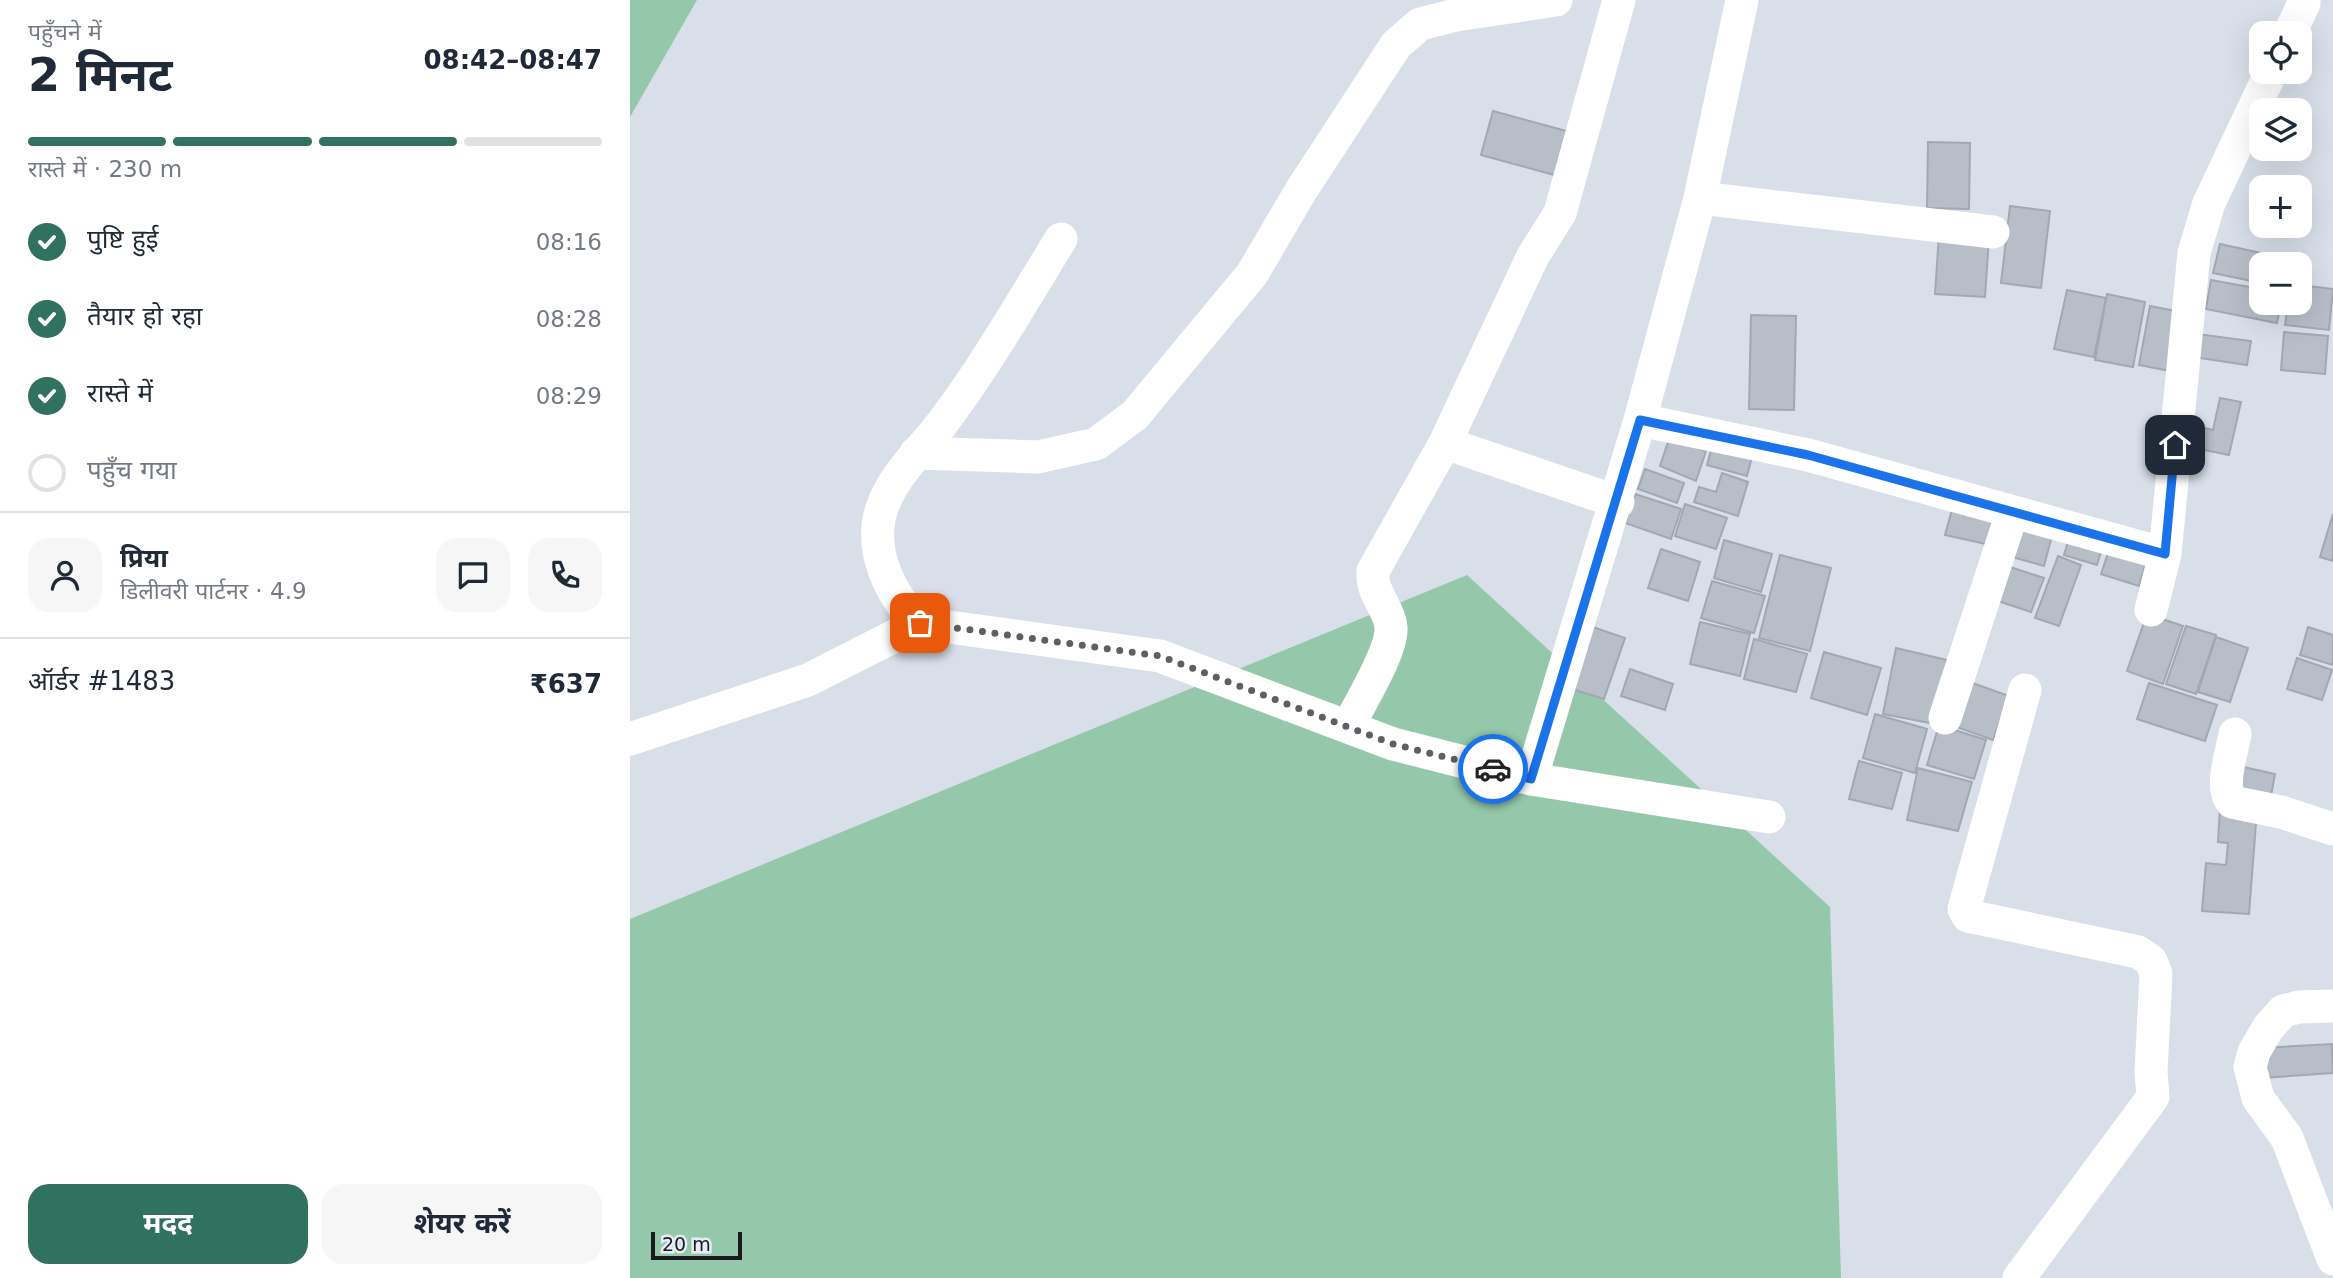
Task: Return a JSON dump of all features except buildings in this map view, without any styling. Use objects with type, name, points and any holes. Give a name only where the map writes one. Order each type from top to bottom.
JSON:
[{"type":"street","points":[[916,453],[1038,457],[1096,444],[1135,415],[1252,274],[1302,189],[1395,45],[1420,24],[1456,15],[1556,0]]},
{"type":"street","points":[[1348,727],[1390,641],[1391,624],[1372,583],[1373,571],[1445,443],[1533,256],[1560,213],[1619,0]]},
{"type":"street","points":[[1531,779],[1618,502],[1700,198],[1742,0]]},
{"type":"street","points":[[2296,21],[2306,1]]},
{"type":"street","points":[[2151,610],[2165,554],[2194,253],[2209,204],[2265,84]]},
{"type":"street","points":[[1700,198],[1993,232]]},
{"type":"street","points":[[1061,239],[971,382],[893,485],[881,509],[878,531],[889,586],[902,607],[920,623],[1160,656],[1393,744],[1531,779],[1769,817]]},
{"type":"street","points":[[1640,420],[1808,455],[2165,554]]},
{"type":"street","points":[[1445,443],[1618,502]]},
{"type":"street","points":[[1945,718],[2012,513]]},
{"type":"street","points":[[630,739],[808,680],[920,623]]},
{"type":"street","points":[[2019,1278],[2153,1097],[2151,1072],[2156,974],[2151,961],[2138,952],[1968,916],[1964,909],[2025,690]]},
{"type":"street","points":[[2235,734],[2226,787],[2227,796],[2232,802],[2281,812],[2333,829]]},
{"type":"street","points":[[2333,1006],[2299,1007],[2283,1011],[2268,1028],[2254,1052],[2250,1067],[2258,1098],[2287,1138],[2333,1259]]},
{"type":"green space","points":[[630,0],[697,0],[630,117]]},
{"type":"green space","points":[[1467,575],[1830,907],[1841,1278],[630,1278],[630,919]]},
{"type":"way so far","points":[[920,623],[1160,656],[1393,744],[1493,769]]},
{"type":"route","points":[[1493,769],[1531,779],[1618,502],[1640,420],[1759,447],[1808,455],[2165,554],[2175,445]]}]
